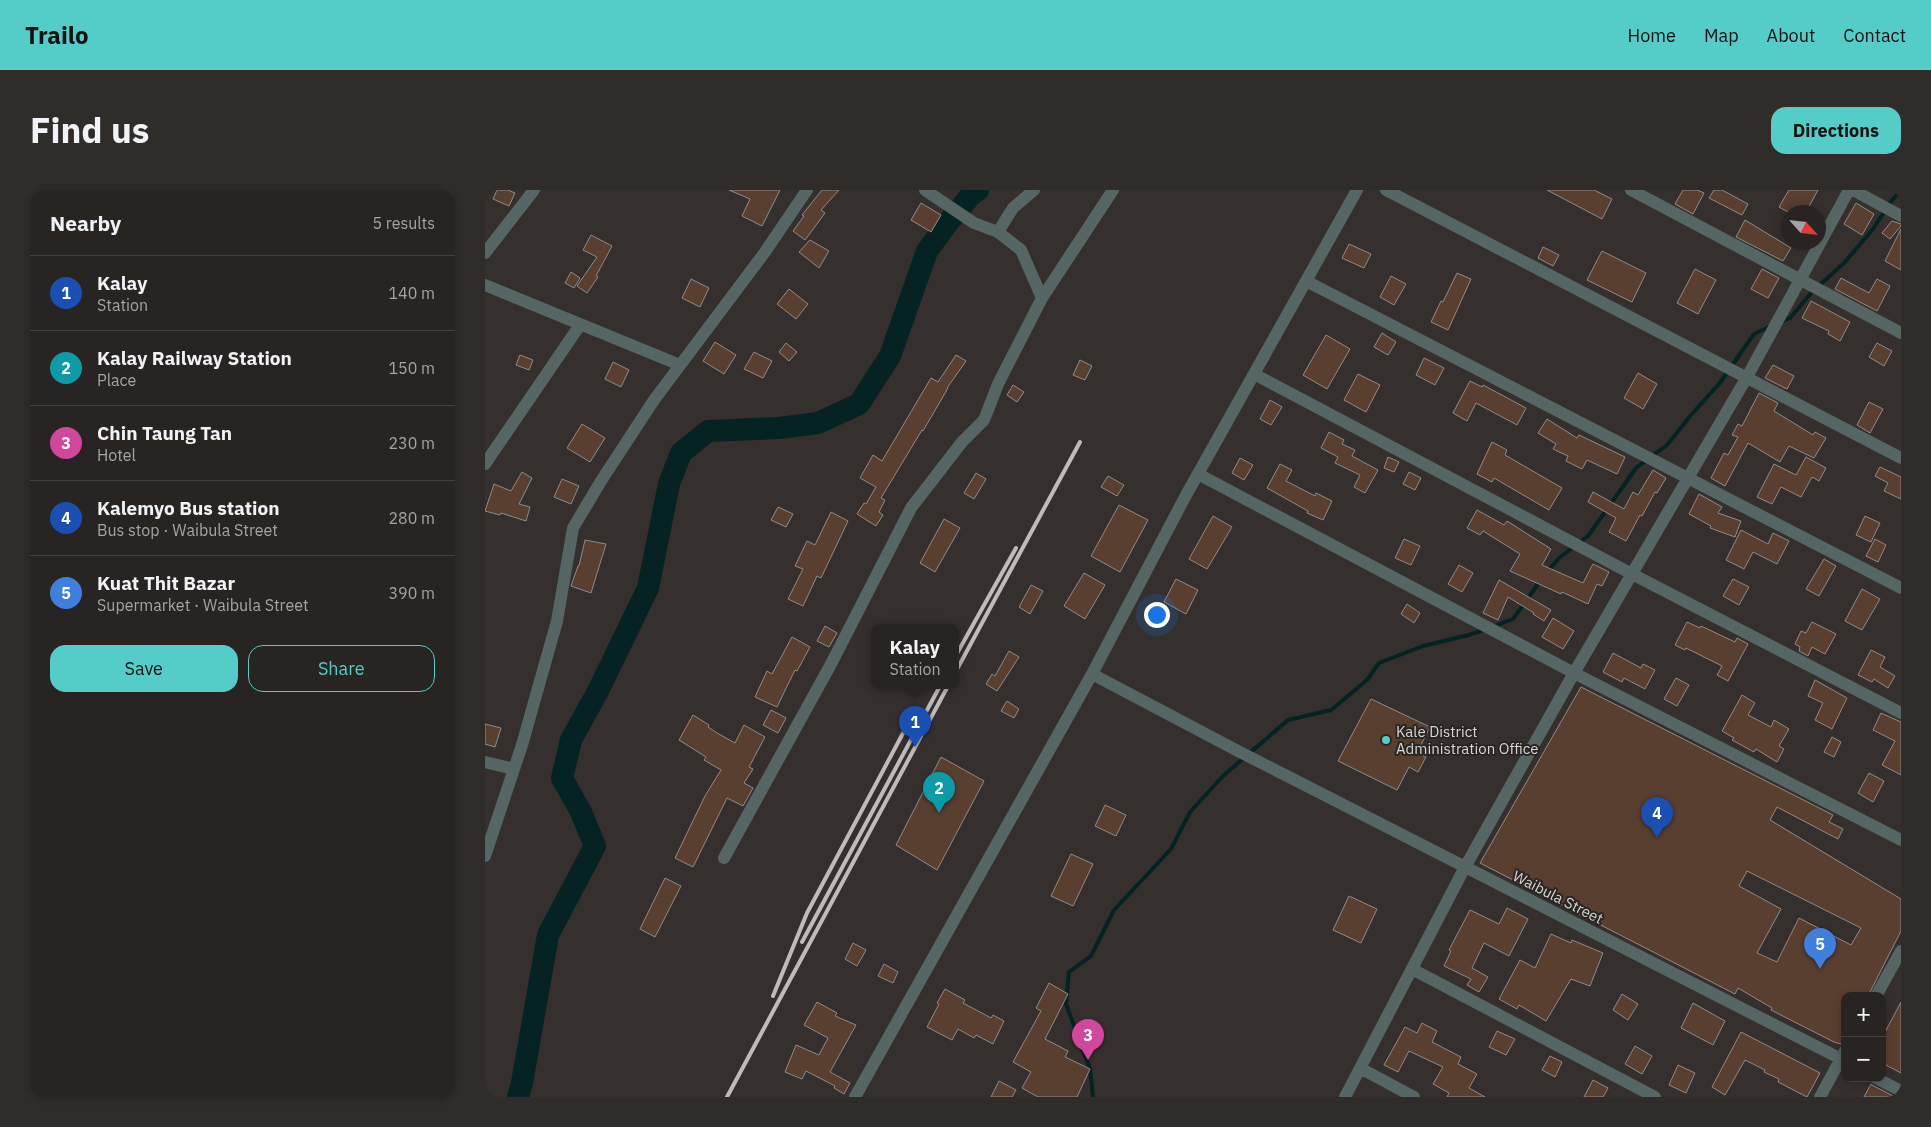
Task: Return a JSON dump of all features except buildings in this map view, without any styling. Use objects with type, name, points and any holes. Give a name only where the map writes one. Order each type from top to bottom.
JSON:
[{"type":"street","points":[[485,253],[534,190]]},
{"type":"street","points":[[485,856],[522,744],[557,621],[573,528],[649,408],[765,252],[807,190]]},
{"type":"street","points":[[925,190],[974,223],[998,232],[1021,250],[1042,298]]},
{"type":"street","points":[[998,232],[1013,208],[1033,190]]},
{"type":"street","points":[[724,858],[831,664],[911,508],[962,442],[984,420],[997,384],[1042,298],[1113,190]]},
{"type":"street","points":[[855,1097],[1092,674],[1198,474],[1357,190]]},
{"type":"street","points":[[1386,190],[1901,458]]},
{"type":"street","points":[[1631,190],[1901,333]]},
{"type":"street","points":[[1345,1097],[1465,867],[1574,673],[1688,478],[1744,375],[1785,306],[1804,281],[1851,190],[1890,210]]},
{"type":"street","points":[[1306,280],[1901,588]]},
{"type":"street","points":[[485,285],[680,365]]},
{"type":"street","points":[[485,464],[580,325]]},
{"type":"street","points":[[1254,374],[1567,540],[1901,713]]},
{"type":"street","points":[[1198,474],[1574,673],[1901,840]]},
{"type":"street","name":"Waibula Street","points":[[1092,674],[1257,761],[1841,1056]]},
{"type":"street","points":[[485,762],[513,769]]},
{"type":"street","points":[[1878,992],[1901,951]]},
{"type":"street","points":[[1412,969],[1655,1097]]},
{"type":"street","points":[[1820,1097],[1841,1060]]},
{"type":"street","points":[[1360,1068],[1414,1097]]},
{"type":"street","points":[[1883,1082],[1901,1092]]},
{"type":"waterway","points":[[518,1097],[548,935],[595,846],[581,812],[562,778],[571,740],[598,691],[648,588],[669,484],[681,453],[708,431],[779,428],[818,423],[859,404],[890,356],[927,251],[950,220],[972,194],[978,190]]},
{"type":"waterway","points":[[1783,321],[1790,318],[1812,292],[1844,263],[1873,229],[1892,200],[1901,191]]},
{"type":"waterway","points":[[1547,572],[1559,558],[1588,536],[1636,468],[1667,445],[1719,384],[1754,334],[1769,327]]},
{"type":"waterway","points":[[1492,627],[1513,619],[1541,580]]},
{"type":"waterway","points":[[1093,1097],[1090,1069],[1066,1004],[1069,972],[1091,956],[1114,910],[1171,849],[1190,812],[1223,776],[1288,720],[1331,710],[1367,680],[1379,663],[1423,646],[1486,629]]},
{"type":"railway","points":[[959,666],[1080,442]]},
{"type":"railway","points":[[959,650],[1016,548]]},
{"type":"railway","points":[[802,942],[938,689]]},
{"type":"railway","points":[[727,1097],[946,689]]},
{"type":"railway","points":[[773,996],[807,913],[909,722]]},
{"type":"place","name":"Kale District Administration Office","points":[[1386,740]]},
{"type":"place","name":"Kalay","points":[[915,747]]},
{"type":"place","name":"Kalay Railway Station","points":[[939,813]]},
{"type":"place","name":"Kalemyo Bus station","points":[[1657,838]]},
{"type":"place","name":"Kuat Thit Bazar","points":[[1820,969]]},
{"type":"place","name":"Chin Taung Tan","points":[[1088,1060]]}]
